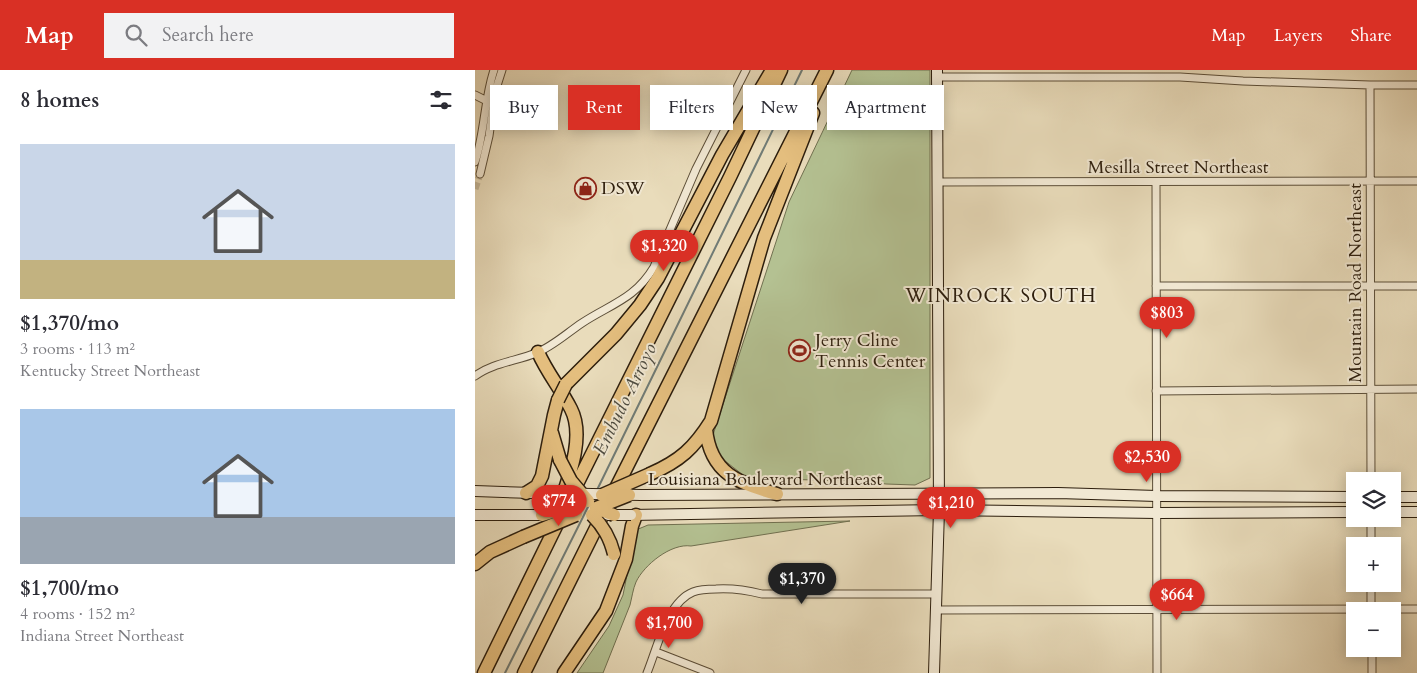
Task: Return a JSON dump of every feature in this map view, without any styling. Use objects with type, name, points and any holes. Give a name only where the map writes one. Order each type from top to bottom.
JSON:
[{"type":"highway","points":[[526,492],[537,486],[540,482],[558,400],[566,384],[616,334],[640,305],[658,278],[722,155],[772,70]]},
{"type":"highway","points":[[483,673],[781,70]]},
{"type":"highway","points":[[475,564],[490,552],[586,507],[602,494],[668,466],[694,446],[706,429],[715,409],[764,238],[828,70]]},
{"type":"highway","points":[[524,673],[618,482],[828,70]]},
{"type":"highway","points":[[538,352],[543,365],[571,410],[577,434],[571,467],[547,544]]},
{"type":"highway","points":[[706,429],[711,452],[724,470],[750,487],[777,494]]},
{"type":"highway","points":[[551,430],[566,473],[586,507],[606,532],[613,554],[615,587]]},
{"type":"highway","points":[[549,493],[586,507],[615,515]]},
{"type":"highway","points":[[538,515],[586,507],[635,495]]},
{"type":"highway","points":[[564,673],[601,619],[613,596],[626,559],[633,515]]},
{"type":"main road","points":[[934,673],[939,510],[939,182],[937,74]]},
{"type":"main road","points":[[475,491],[549,493]]},
{"type":"main road","name":"Louisiana Boulevard Northeast","points":[[602,494],[1066,493],[1157,496],[1346,497]]},
{"type":"main road","points":[[1401,497],[1417,496]]},
{"type":"main road","name":"Louisiana Boulevard Northeast","points":[[615,515],[939,510],[1157,513],[1346,512]]},
{"type":"main road","points":[[1401,512],[1417,512]]},
{"type":"main road","points":[[475,515],[538,515]]},
{"type":"street","points":[[475,162],[494,70]]},
{"type":"street","points":[[480,174],[489,136],[495,94],[502,70]]},
{"type":"street","points":[[475,376],[494,367],[538,352],[592,316],[629,296],[645,282],[654,267],[696,169],[747,70]]},
{"type":"street","points":[[937,74],[1114,73],[1243,81],[1417,85]]},
{"type":"street","name":"Mountain Road Northeast","points":[[1370,85],[1371,472]]},
{"type":"street","points":[[475,95],[487,101]]},
{"type":"street","points":[[482,132],[489,136]]},
{"type":"street","name":"Mesilla Street Northeast","points":[[939,182],[1417,181]]},
{"type":"street","points":[[1155,182],[1157,673]]},
{"type":"street","points":[[1156,286],[1417,286]]},
{"type":"street","points":[[1156,391],[1417,389]]},
{"type":"street","points":[[647,673],[669,617],[675,607],[687,595],[704,589],[742,590],[762,594],[937,594]]},
{"type":"street","points":[[1401,609],[1417,609]]},
{"type":"street","points":[[936,610],[1346,610]]},
{"type":"street","points":[[656,652],[710,673]]},
{"type":"street","points":[[1371,657],[1372,673]]},
{"type":"green space","points":[[852,70],[930,70],[930,85],[845,85]]},
{"type":"green space","points":[[827,122],[827,130],[930,130],[930,478],[915,485],[863,481],[770,479],[743,475],[720,457],[712,438],[789,202]]},
{"type":"green space","points":[[850,521],[683,546],[659,556],[645,569],[636,582],[630,605],[603,673],[577,673],[609,626],[623,595],[636,530],[648,525]]},
{"type":"waterway","name":"Embudo Arroyo","points":[[597,490],[802,70]]},
{"type":"waterway","name":"Embudo Arroyo","points":[[505,673],[589,505]]},
{"type":"tunnel","points":[[475,189],[480,174]]},
{"type":"place","name":"DSW","points":[[585,188]]},
{"type":"place","name":"Jerry Cline Tennis Center","points":[[799,350]]},
{"type":"district","name":"WINROCK SOUTH","points":[[1001,296]]}]
